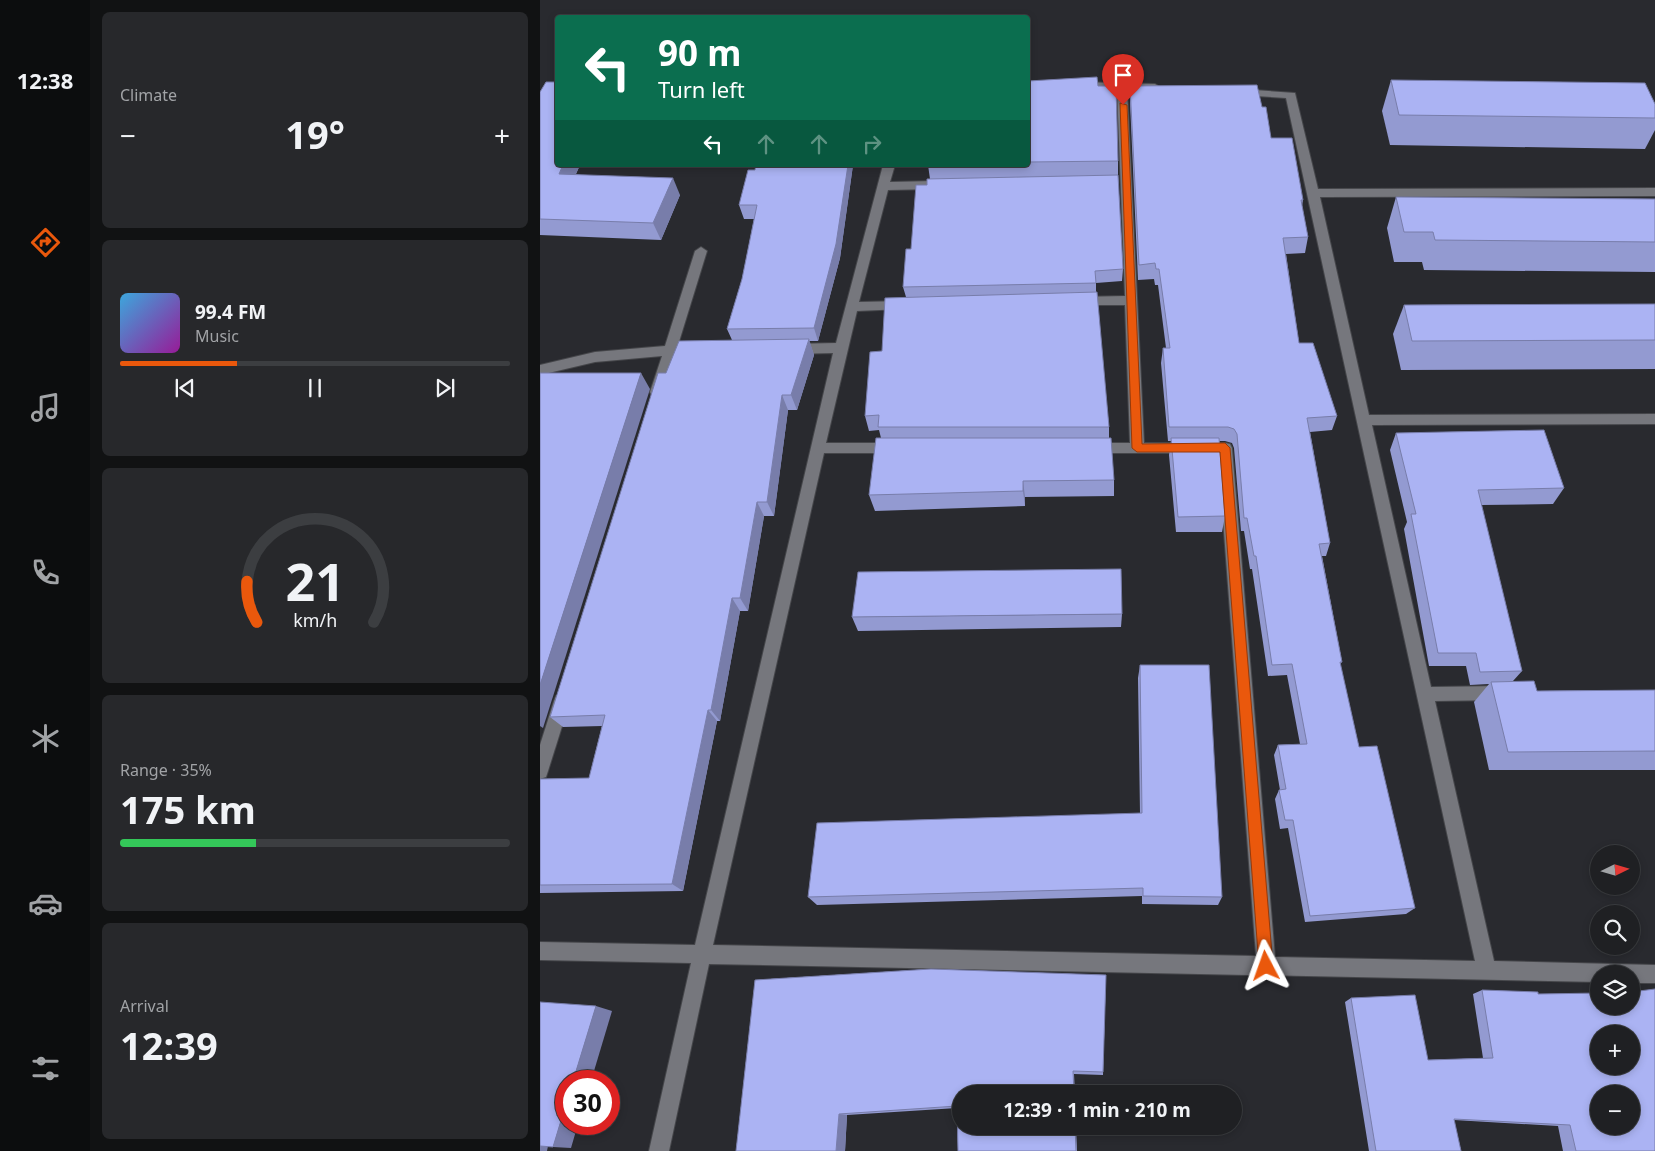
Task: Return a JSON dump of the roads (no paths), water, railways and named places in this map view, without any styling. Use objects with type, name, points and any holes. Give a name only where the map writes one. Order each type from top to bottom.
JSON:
[{"type":"street","points":[[1065,85],[1122,85],[1172,88]]},
{"type":"street","points":[[1122,85],[1121,183],[1131,300],[1137,448]]},
{"type":"street","points":[[1231,91],[1291,94],[1487,970]]},
{"type":"street","points":[[659,1151],[702,954],[841,348],[889,167]]},
{"type":"street","points":[[884,186],[952,185]]},
{"type":"street","points":[[1313,193],[1655,192]]},
{"type":"street","points":[[652,406],[701,250]]},
{"type":"street","points":[[1061,302],[1131,300]]},
{"type":"street","points":[[852,307],[912,305]]},
{"type":"street","points":[[774,349],[841,348]]},
{"type":"street","points":[[540,370],[595,357],[689,350]]},
{"type":"street","points":[[1364,420],[1655,419]]},
{"type":"street","points":[[818,448],[908,448]]},
{"type":"street","points":[[1077,448],[1225,448],[1266,966]]},
{"type":"street","points":[[540,771],[566,687]]},
{"type":"street","points":[[1425,694],[1515,693]]},
{"type":"street","points":[[540,951],[1655,974]]}]
